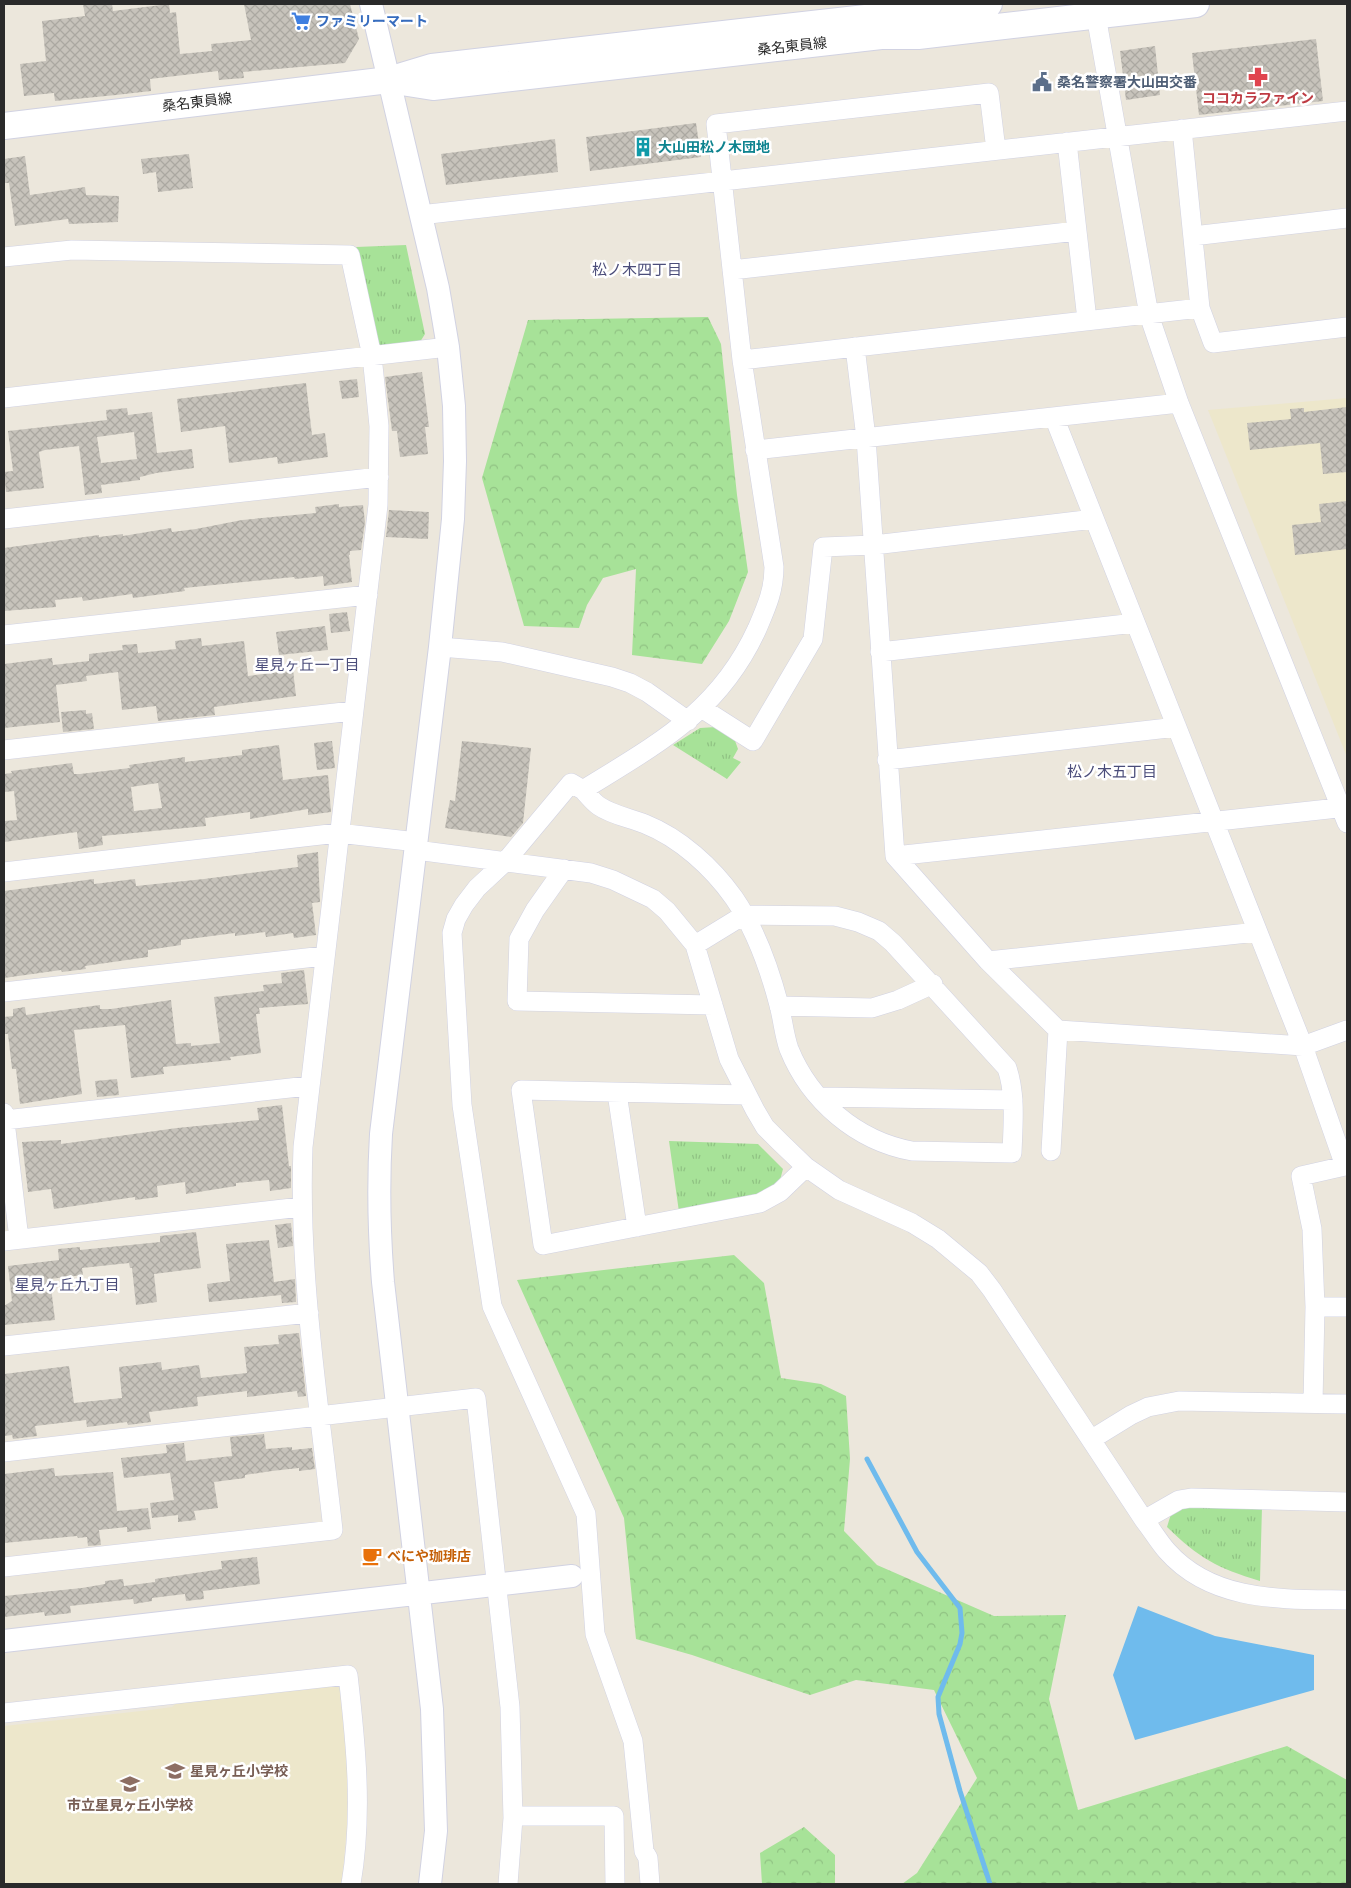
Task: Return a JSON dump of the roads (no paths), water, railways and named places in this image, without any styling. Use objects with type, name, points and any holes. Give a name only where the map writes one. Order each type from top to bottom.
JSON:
[{"type":"main road","name":"桑名東員線","points":[[4,126],[390,80],[432,67],[989,4]]},
{"type":"main road","name":"桑名東員線","points":[[390,80],[433,87],[881,36],[918,36],[1096,10],[1196,4]]},
{"type":"street","points":[[371,4],[438,288],[448,347],[454,406],[453,519],[440,647],[381,1134],[378,1231],[432,1709],[436,1781],[436,1831],[430,1884]]},
{"type":"street","points":[[895,856],[1213,821],[1345,812],[1179,403],[1150,315],[1096,10]]},
{"type":"street","points":[[583,790],[656,745],[703,709],[732,674],[751,643],[770,601],[774,582],[774,567],[759,462],[755,450],[742,360],[716,124],[989,93],[996,150]]},
{"type":"street","points":[[420,215],[1347,111]]},
{"type":"street","points":[[1182,130],[1200,308],[1213,343],[1347,327]]},
{"type":"street","points":[[1067,142],[1087,320]]},
{"type":"street","points":[[1193,236],[1347,218]]},
{"type":"street","points":[[732,270],[1077,232]]},
{"type":"street","points":[[4,257],[72,250],[350,255],[372,356],[379,426],[378,477],[368,595],[308,1086],[303,1146],[301,1207],[304,1273],[333,1530],[4,1567]]},
{"type":"street","points":[[742,360],[1200,308]]},
{"type":"street","points":[[4,398],[448,347]]},
{"type":"street","points":[[855,347],[866,438],[895,856],[988,961],[1058,1030],[1303,1046],[1347,1030]]},
{"type":"street","points":[[755,450],[1179,403]]},
{"type":"street","points":[[1054,418],[1303,1046],[1346,1166],[1301,1176],[1312,1229],[1315,1307],[1313,1404]]},
{"type":"street","points":[[4,519],[378,477]]},
{"type":"street","points":[[703,709],[748,748],[813,639],[823,548],[874,545],[1094,520]]},
{"type":"street","points":[[4,635],[368,595]]},
{"type":"street","points":[[880,652],[1135,623]]},
{"type":"street","points":[[440,647],[502,652],[612,677],[630,683],[647,692],[688,721]]},
{"type":"street","points":[[4,750],[354,711]]},
{"type":"street","points":[[887,760],[1177,727]]},
{"type":"street","points":[[650,1884],[648,1858],[644,1851],[633,1741],[595,1634],[586,1514],[492,1306],[462,1105],[452,933],[464,904],[504,862],[571,782],[583,790],[599,806],[646,824],[688,848],[718,879],[744,915],[755,934],[763,953],[779,1006],[790,1050],[809,1085],[837,1116],[862,1134],[898,1148],[912,1151],[1012,1153],[1013,1100],[1012,1084],[1007,1068],[933,984],[879,931],[858,922],[835,916],[744,915],[695,945]]},
{"type":"street","points":[[4,872],[338,833],[504,862],[564,869],[614,880],[653,899],[668,911],[695,945],[729,1059],[766,1127],[806,1167],[839,1190],[912,1223],[938,1238],[979,1273],[1092,1439],[1144,1520],[1177,1560],[1204,1580],[1221,1587],[1273,1598],[1347,1600]]},
{"type":"street","points":[[564,869],[524,926],[519,939],[517,1001],[713,1005]]},
{"type":"street","points":[[988,961],[1257,932]]},
{"type":"street","points":[[4,992],[324,956]]},
{"type":"street","points":[[779,1006],[872,1008],[892,1003],[933,984]]},
{"type":"street","points":[[1051,1151],[1058,1030]]},
{"type":"street","points":[[301,1207],[11,1240],[4,1117],[308,1086]]},
{"type":"street","points":[[747,1095],[521,1090],[543,1245],[760,1203],[780,1192],[806,1167]]},
{"type":"street","points":[[617,1093],[637,1227]]},
{"type":"street","points":[[820,1098],[1013,1100]]},
{"type":"street","points":[[1315,1307],[1347,1307]]},
{"type":"street","points":[[4,1346],[309,1313]]},
{"type":"street","points":[[4,1452],[476,1398],[495,1586],[510,1707],[513,1816],[508,1884]]},
{"type":"street","points":[[1092,1439],[1131,1415],[1163,1404],[1190,1400],[1347,1404]]},
{"type":"street","points":[[1144,1520],[1179,1500],[1191,1498],[1347,1502]]},
{"type":"street","points":[[4,1641],[572,1576]]},
{"type":"street","points":[[4,1713],[348,1675],[356,1740],[358,1817],[351,1884]]},
{"type":"street","points":[[513,1816],[614,1816],[616,1884]]},
{"type":"water","points":[[1138,1606],[1215,1636],[1314,1655],[1314,1690],[1135,1740],[1113,1675]]},
{"type":"waterway","points":[[867,1459],[917,1552],[960,1608],[962,1633],[960,1644],[938,1697],[939,1714],[960,1791],[990,1884]]},
{"type":"place","name":"ファミリーマート","points":[[301,21]]},
{"type":"place","name":"ココカラファイン","points":[[1258,77]]},
{"type":"place","name":"桑名警察署大山田交番","points":[[1042,82]]},
{"type":"place","name":"大山田松ノ木団地","points":[[643,147]]},
{"type":"place","name":"べにや珈琲店","points":[[372,1556]]},
{"type":"place","name":"星見ヶ丘小学校","points":[[175,1771]]},
{"type":"place","name":"市立星見ヶ丘小学校","points":[[130,1784]]},
{"type":"district","name":"松ノ木四丁目","points":[[637,270]]},
{"type":"district","name":"星見ヶ丘一丁目","points":[[307,665]]},
{"type":"district","name":"松ノ木五丁目","points":[[1112,772]]},
{"type":"district","name":"星見ヶ丘九丁目","points":[[67,1285]]}]
